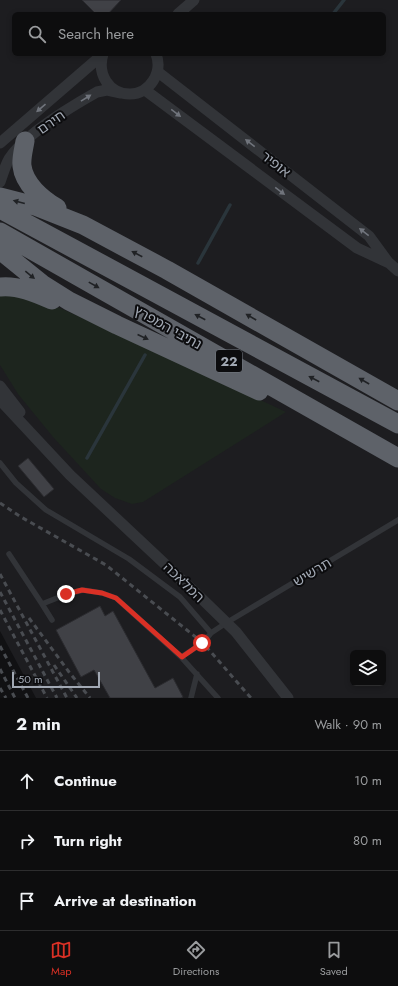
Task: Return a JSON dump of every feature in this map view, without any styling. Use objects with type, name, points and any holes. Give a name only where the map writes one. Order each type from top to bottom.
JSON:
[{"type":"highway","points":[[26,141],[22,165],[26,177],[38,194],[54,207],[83,225],[167,270],[398,401]]},
{"type":"highway","points":[[0,197],[35,206],[83,225]]},
{"type":"highway","name":"נתיבי המפרץ","points":[[0,209],[398,424]]},
{"type":"highway","name":"נתיבי המפרץ","points":[[0,232],[390,453]]},
{"type":"highway","points":[[0,250],[42,284],[69,301],[390,453]]},
{"type":"highway","points":[[0,287],[18,288],[33,292],[117,325]]},
{"type":"street","points":[[180,12],[194,0]]},
{"type":"street","name":"חירם","points":[[0,143],[102,56]]},
{"type":"street","points":[[103,56],[101,64],[102,74],[106,82],[113,89],[121,93]]},
{"type":"street","points":[[145,90],[151,85],[158,72],[156,56]]},
{"type":"street","name":"אופיר","points":[[158,72],[369,236],[388,262],[398,271]]},
{"type":"street","name":"חירם","points":[[0,182],[3,171],[10,158],[26,141],[41,128],[97,92],[107,90],[130,94],[145,90]]},
{"type":"street","name":"אופיר","points":[[145,90],[357,248],[388,262]]},
{"type":"street","name":"המלאכה","points":[[0,386],[70,475]]},
{"type":"street","name":"המלאכה","points":[[0,400],[70,475],[236,632],[288,698]]},
{"type":"lane","points":[[0,463],[16,483],[46,510],[129,559],[180,597],[211,633]]},
{"type":"lane","name":"תרשיש","points":[[182,657],[202,643],[211,633],[226,623],[398,520]]},
{"type":"lane","points":[[9,554],[52,620]]},
{"type":"lane","points":[[42,604],[66,594],[82,590],[102,593],[116,598],[182,657],[218,698]]},
{"type":"lane","points":[[191,698],[197,674]]},
{"type":"shaded area","points":[[0,0],[398,0],[398,698],[36,698],[0,631]]},
{"type":"shaded area","points":[[0,293],[30,295],[110,330],[286,412],[143,502],[132,504],[115,498],[101,489],[53,437],[18,394],[0,365]]},
{"type":"building","points":[[82,0],[121,0],[110,12],[94,12]]},
{"type":"building","points":[[28,458],[54,489],[44,497],[18,466]]},
{"type":"building","points":[[100,606],[105,616],[113,611],[155,688],[173,678],[183,697],[110,698],[94,670],[81,677],[56,630]]},
{"type":"waterway","points":[[335,12],[344,0]]},
{"type":"waterway","points":[[198,263],[230,205]]},
{"type":"waterway","points":[[87,458],[145,355]]},
{"type":"railway","points":[[0,503],[21,517],[106,565],[203,643],[251,698]]},
{"type":"railway","points":[[0,574],[67,698]]},
{"type":"railway","points":[[0,592],[57,698]]},
{"type":"railway","points":[[0,610],[47,698]]},
{"type":"railway","points":[[29,618],[90,698]]},
{"type":"railway","points":[[0,646],[28,698]]},
{"type":"railway","points":[[54,665],[77,698]]},
{"type":"railway","points":[[0,669],[15,698]]},
{"type":"railway","points":[[0,688],[6,698]]},
{"type":"route","points":[[66,594],[82,590],[102,593],[116,598],[182,657],[202,643]]}]
